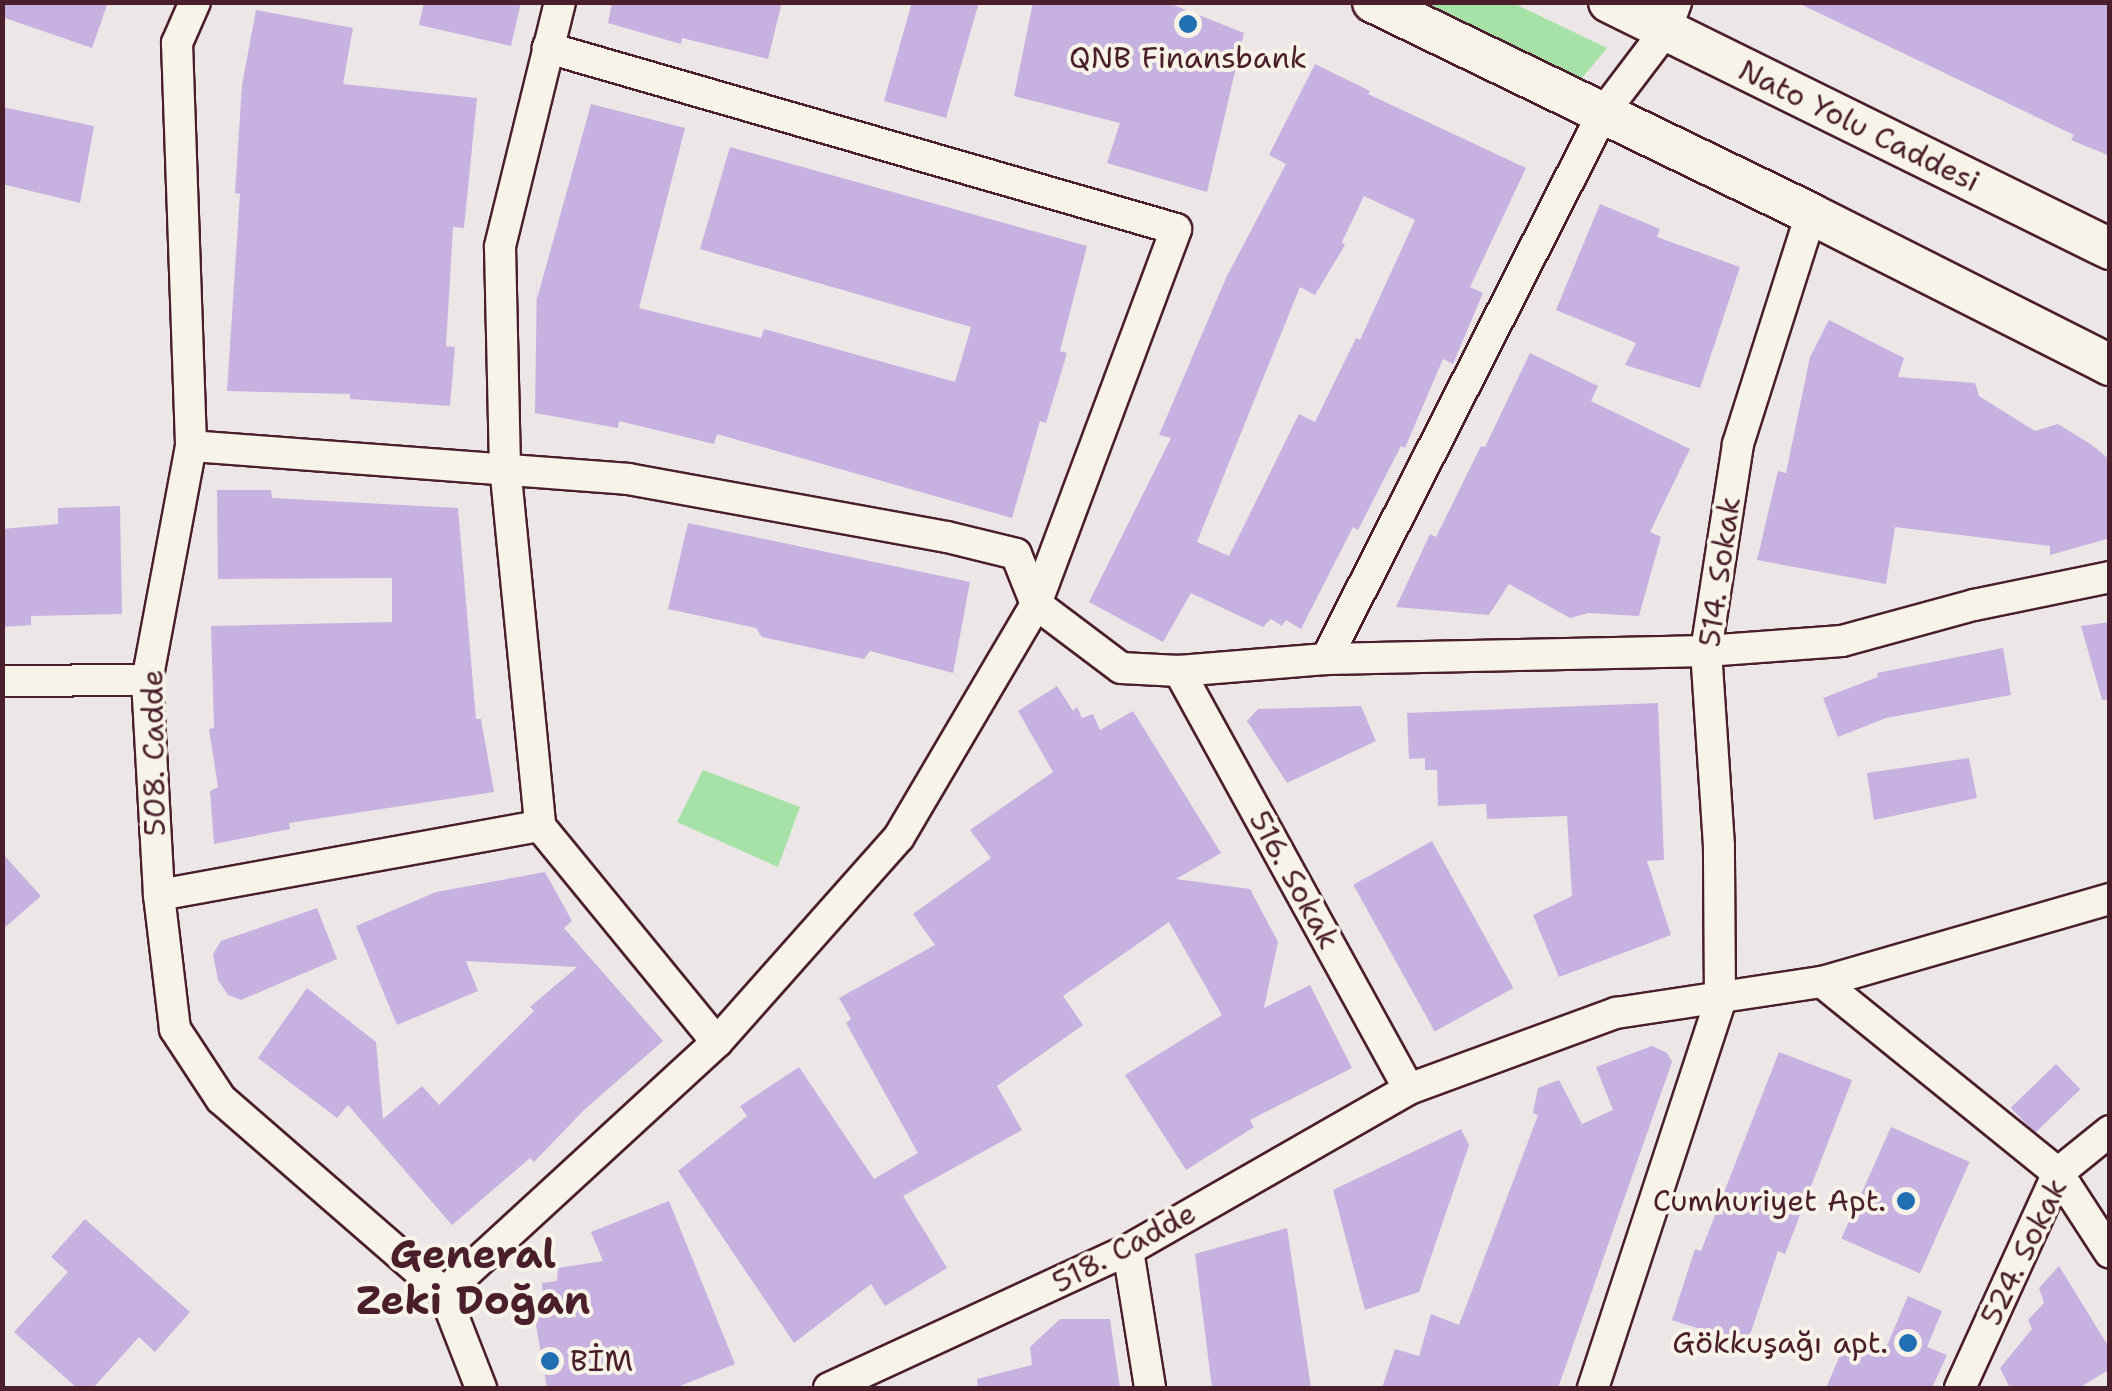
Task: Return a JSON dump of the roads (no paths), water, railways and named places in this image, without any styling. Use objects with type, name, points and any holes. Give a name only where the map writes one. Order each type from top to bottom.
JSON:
[{"type":"main road","points":[[1373,2],[1811,214],[2110,366]]},
{"type":"main road","name":"Nato Yolu Caddesi","points":[[1609,2],[1671,16],[2110,249]]},
{"type":"street","name":"508. Cadde","points":[[195,2],[177,43],[191,446],[148,680],[159,895],[175,1029],[221,1099],[444,1292],[481,1388]]},
{"type":"street","points":[[560,2],[500,247],[505,466],[540,826],[717,1042]]},
{"type":"street","points":[[1326,659],[1604,113],[1671,16]]},
{"type":"street","points":[[444,1292],[717,1042],[899,837],[1036,604],[1176,228],[548,48]]},
{"type":"street","name":"514. Sokak","points":[[1593,1388],[1720,1001],[1720,846],[1706,652],[1738,444],[1811,214]]},
{"type":"street","points":[[191,446],[505,466],[628,479],[947,537],[1016,554],[1036,604],[1121,668],[1180,670],[1326,659],[1706,652],[1842,642],[1974,605],[2110,577]]},
{"type":"street","name":"516. Sokak","points":[[1180,670],[1409,1089]]},
{"type":"street","points":[[2,681],[148,680]]},
{"type":"street","points":[[159,895],[540,826]]},
{"type":"street","name":"518. Cadde","points":[[829,1388],[1128,1250],[1409,1089],[1616,1013],[1720,1001],[1822,982],[2110,899]]},
{"type":"street","points":[[1822,982],[2058,1173],[2110,1253]]},
{"type":"street","name":"524. Sokak","points":[[1960,1388],[2058,1173],[2110,1132]]},
{"type":"street","points":[[1128,1250],[1150,1388]]},
{"type":"place","name":"QNB Finansbank","points":[[1188,24]]},
{"type":"place","name":"Cumhuriyet Apt.","points":[[1906,1201]]},
{"type":"place","name":"Gökkuşağı apt.","points":[[1908,1343]]},
{"type":"place","name":"BİM","points":[[550,1361]]},
{"type":"district","name":"General Zeki Doğan","points":[[473,1277]]}]
